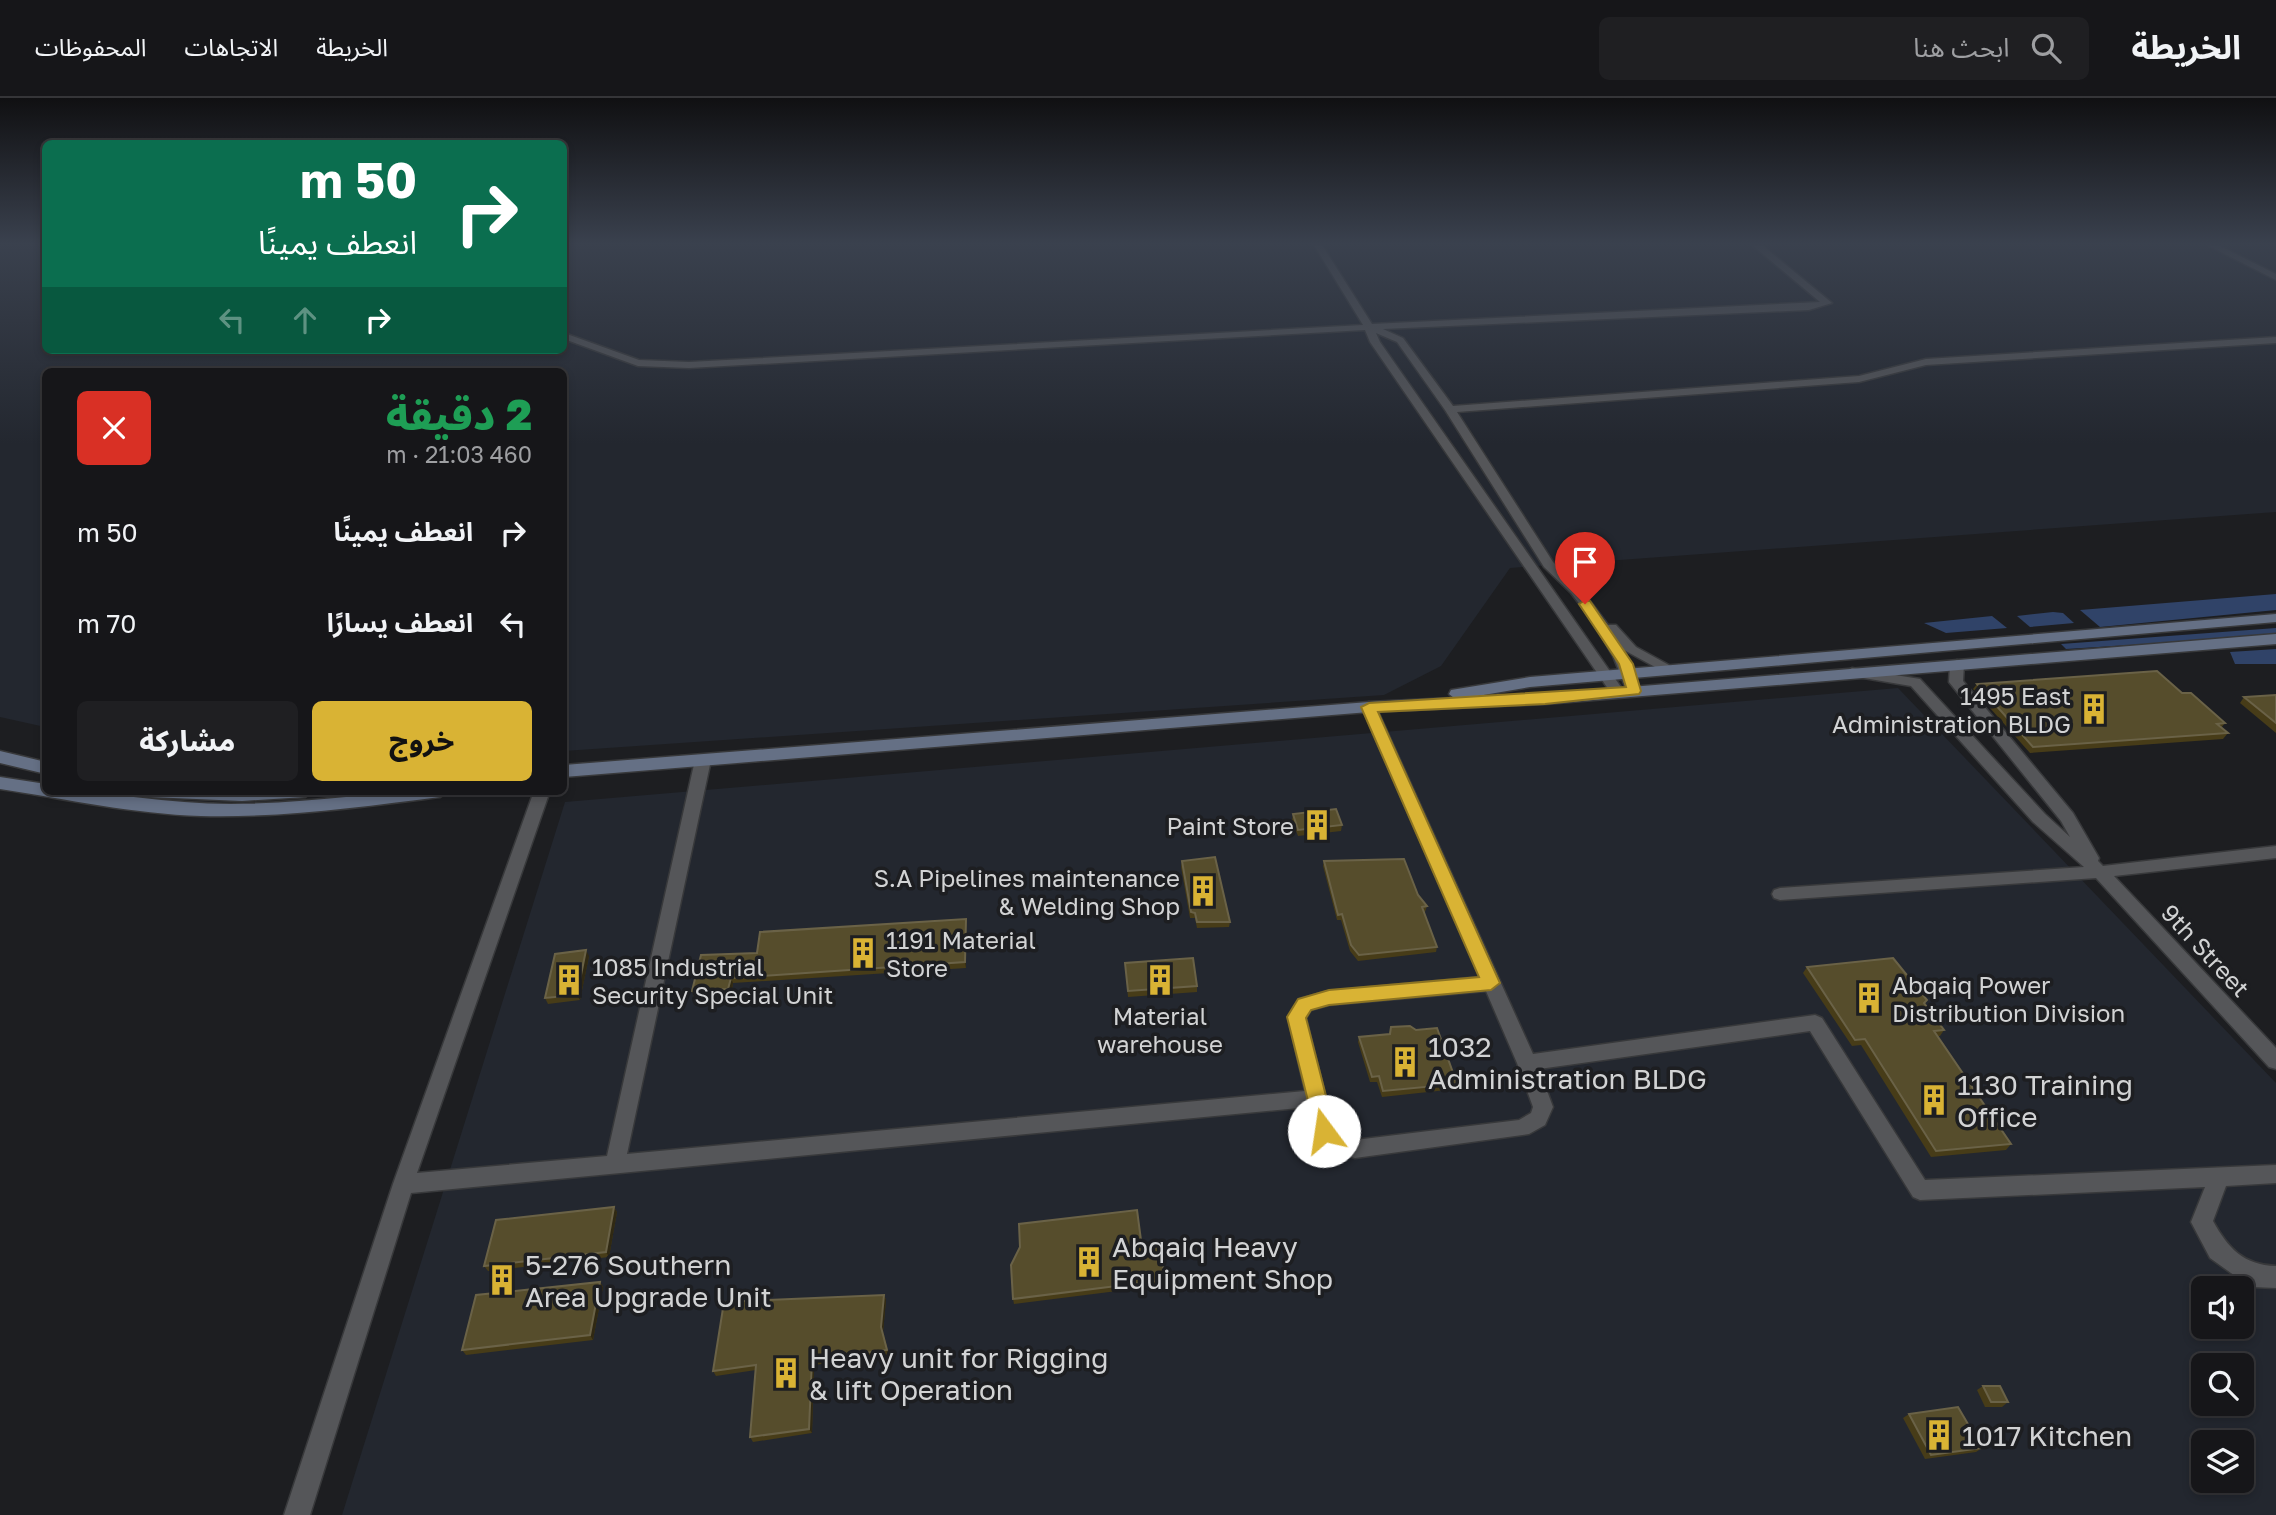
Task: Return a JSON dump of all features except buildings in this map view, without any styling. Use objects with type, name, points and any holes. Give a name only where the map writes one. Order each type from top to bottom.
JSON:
[{"type":"street","points":[[1359,311],[1375,342],[1520,555],[1607,676],[1626,692]]},
{"type":"street","points":[[567,336],[638,363],[689,365],[1369,327],[1718,311]]},
{"type":"street","points":[[1369,327],[1400,340],[1450,410],[1548,564],[1572,584],[1631,650],[1671,670]]},
{"type":"street","points":[[1450,410],[1859,379],[1926,362],[2276,340]]},
{"type":"street","points":[[1572,584],[1626,664],[1629,674],[1626,692]]},
{"type":"street","points":[[1369,707],[1530,682],[2276,618]]},
{"type":"street","points":[[567,771],[1369,707],[1626,692],[2276,639]]},
{"type":"street","points":[[1957,664],[1956,682],[2067,817],[2100,872]]},
{"type":"street","points":[[1852,672],[1915,682],[2039,817],[2100,872]]},
{"type":"street","points":[[1369,707],[1527,1063],[1543,1107],[1538,1119],[1522,1128],[1355,1149],[1336,1144],[1324,1131],[1297,1017],[1305,1004],[1329,998],[1491,983]]},
{"type":"street","points":[[0,757],[42,767]]},
{"type":"street","points":[[615,1164],[703,760]]},
{"type":"street","points":[[0,783],[42,790]]},
{"type":"street","points":[[76,795],[168,808],[221,809],[299,806],[402,795]]},
{"type":"street","points":[[297,1515],[404,1184],[541,795]]},
{"type":"street","points":[[1780,894],[2100,872],[2276,852]]},
{"type":"street","name":"9th Street","points":[[2100,872],[2276,1061]]},
{"type":"street","points":[[1527,1063],[1815,1023],[1920,1190],[2276,1174]]},
{"type":"street","points":[[404,1184],[1316,1098]]},
{"type":"street","points":[[2219,1176],[2202,1222],[2218,1251],[2253,1276],[2276,1277]]},
{"type":"shaded area","points":[[0,311],[42,311],[42,354],[567,354],[567,311],[2276,311],[2276,512],[1510,568],[1441,666],[1384,695],[567,751],[567,368],[42,368],[42,726],[0,717]]},
{"type":"shaded area","points":[[2276,594],[2276,610],[2100,627],[2080,610]]},
{"type":"shaded area","points":[[2063,613],[2074,623],[2030,627],[2017,616]]},
{"type":"shaded area","points":[[1992,616],[2007,628],[1946,633],[1924,623]]},
{"type":"shaded area","points":[[2276,628],[2276,636],[2066,649],[2061,644]]},
{"type":"shaded area","points":[[2276,649],[2276,664],[2235,664],[2230,652]]},
{"type":"shaded area","points":[[1898,688],[2276,1083],[2276,1515],[342,1515],[565,802]]},
{"type":"place","name":"1495 East Administration BLDG","points":[[2094,709]]},
{"type":"place","name":"Paint Store","points":[[1317,825]]},
{"type":"place","name":"S.A Pipelines maintenance & Welding Shop","points":[[1203,891]]},
{"type":"place","name":"1191 Material Store","points":[[863,953]]},
{"type":"place","name":"1085 Industrial Security Special Unit","points":[[569,980]]},
{"type":"place","name":"Material warehouse","points":[[1160,980]]},
{"type":"place","name":"Abqaiq Power Distribution Division","points":[[1869,998]]},
{"type":"place","name":"1032 Administration BLDG","points":[[1405,1062]]},
{"type":"place","name":"1130 Training Office","points":[[1934,1100]]},
{"type":"place","name":"Abqaiq Heavy Equipment Shop","points":[[1089,1262]]},
{"type":"place","name":"5-276 Southern Area Upgrade Unit","points":[[502,1280]]},
{"type":"place","name":"Heavy unit for Rigging & lift Operation","points":[[786,1373]]},
{"type":"place","name":"1017 Kitchen","points":[[1939,1435]]},
{"type":"route","points":[[1324,1131],[1297,1017],[1305,1004],[1329,998],[1491,983],[1369,707],[1545,699],[1634,691],[1626,664],[1585,604]]}]
